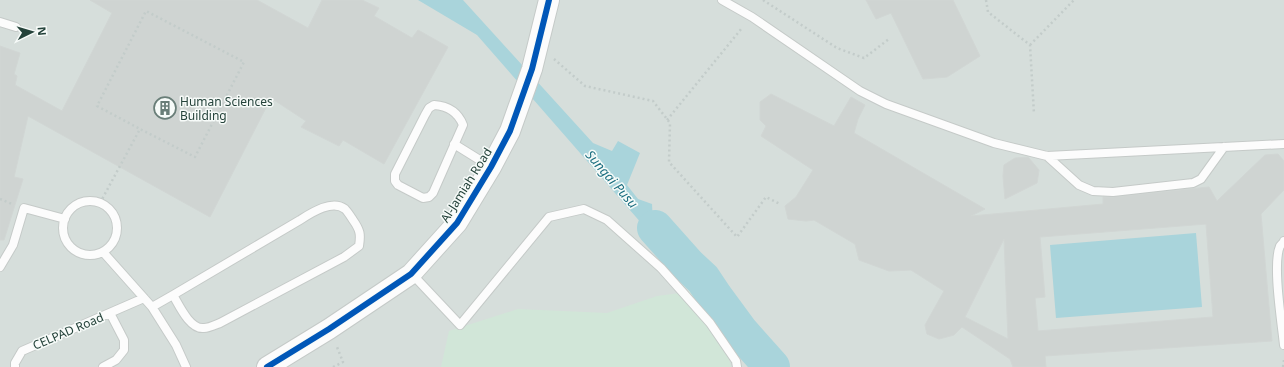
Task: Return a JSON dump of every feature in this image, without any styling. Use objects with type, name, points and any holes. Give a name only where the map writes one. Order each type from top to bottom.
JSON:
[{"type":"street","name":"Al-Jamiah Road","points":[[266,367],[329,329],[411,274],[457,223],[491,167],[510,131],[532,69],[549,0]]},
{"type":"lane","points":[[722,0],[752,17],[860,91],[934,122],[994,143],[1047,156],[1284,144]]},
{"type":"lane","points":[[0,22],[16,27]]},
{"type":"lane","points":[[434,105],[439,105],[455,112],[460,117],[463,125],[454,144],[433,194],[429,197],[423,198],[398,185],[395,181],[395,174],[429,108],[434,105]]},
{"type":"lane","points":[[454,144],[491,167]]},
{"type":"lane","points":[[1047,156],[1079,185],[1093,191],[1113,192],[1193,183],[1201,179],[1224,147]]},
{"type":"lane","points":[[91,201],[100,203],[107,207],[113,214],[117,231],[115,240],[110,247],[103,252],[94,255],[85,255],[76,251],[69,245],[63,228],[65,219],[69,211],[75,205],[91,201]]},
{"type":"lane","points":[[152,307],[320,208],[335,205],[345,209],[361,234],[359,246],[344,257],[220,323],[204,328],[197,327],[192,324],[173,295]]},
{"type":"lane","points":[[0,267],[13,246],[24,208],[65,219]]},
{"type":"lane","points":[[411,274],[460,325],[549,217],[584,209],[606,220],[661,268],[710,323],[736,361],[737,367]]},
{"type":"lane","points":[[1284,241],[1280,246],[1278,259],[1278,286],[1284,346]]},
{"type":"lane","points":[[103,252],[152,307],[176,345],[186,367]]},
{"type":"lane","name":"CELPAD Road","points":[[15,367],[15,362],[22,350],[144,298]]},
{"type":"lane","name":"CELPAD Road","points":[[102,367],[116,360],[124,350],[124,340],[110,313]]},
{"type":"path","points":[[667,120],[752,17],[762,0],[836,48],[864,58],[889,39]]},
{"type":"path","points":[[986,0],[988,12],[1030,45]]},
{"type":"path","points":[[1034,114],[1030,45],[1074,0]]},
{"type":"path","points":[[146,11],[244,62],[195,157],[140,129],[97,106],[146,11]]},
{"type":"path","points":[[554,59],[585,86],[653,101],[670,124],[669,162],[737,237],[766,197],[780,204]]},
{"type":"path","points":[[100,203],[140,129]]},
{"type":"path","points":[[1284,360],[1284,367]]},
{"type":"shaded area","points":[[0,0],[1284,0],[1284,367],[0,367]]},
{"type":"green space","points":[[695,291],[722,331],[731,367],[441,367],[449,331],[518,309],[607,313],[657,296]]},
{"type":"water","points":[[418,0],[463,0],[593,143],[612,151],[618,141],[640,153],[627,185],[638,199],[652,204],[653,223],[691,258],[684,272],[477,35]]},
{"type":"water","points":[[1196,233],[1202,307],[1056,318],[1050,245]]},
{"type":"building","name":"Human Sciences Building","points":[[90,0],[257,0],[308,28],[322,0],[362,0],[379,8],[374,16],[412,38],[418,30],[448,47],[384,164],[343,140],[339,146],[301,127],[306,121],[271,98],[210,217],[28,116],[14,177],[23,179],[4,240],[0,240],[0,46],[20,53],[14,74],[17,76],[15,85],[62,111],[112,13]]},
{"type":"building","points":[[866,0],[953,0],[980,56],[947,77],[923,79],[891,13],[876,19]]},
{"type":"building","points":[[771,94],[834,126],[851,97],[865,105],[858,119],[854,133],[985,209],[971,216],[1103,204],[1103,197],[1209,187],[1217,201],[1265,155],[1278,154],[1284,161],[1284,190],[1261,214],[1272,341],[1045,356],[1046,367],[1013,367],[1010,359],[962,327],[954,335],[939,339],[927,334],[925,325],[944,291],[911,270],[889,271],[859,260],[855,244],[814,220],[806,221],[788,219],[785,206],[796,197],[813,170],[761,136],[766,126],[760,120],[760,102]],"holes":[[[1206,224],[1213,317],[1038,331],[1035,298],[1045,297],[1040,237]],[[1004,239],[1008,339],[965,317]]]},
{"type":"building","points":[[1028,157],[1039,170],[1037,183],[1005,199],[1003,176],[1004,165],[1015,158]]},
{"type":"waterway","name":"Sungai Pusu","points":[[655,228],[688,265],[703,279],[740,331],[772,367]]},
{"type":"cycle path","points":[[267,367],[329,329],[411,274],[457,223],[491,167],[510,131],[532,69],[549,0]]},
{"type":"place","name":"Human Sciences Building","points":[[165,108]]}]
